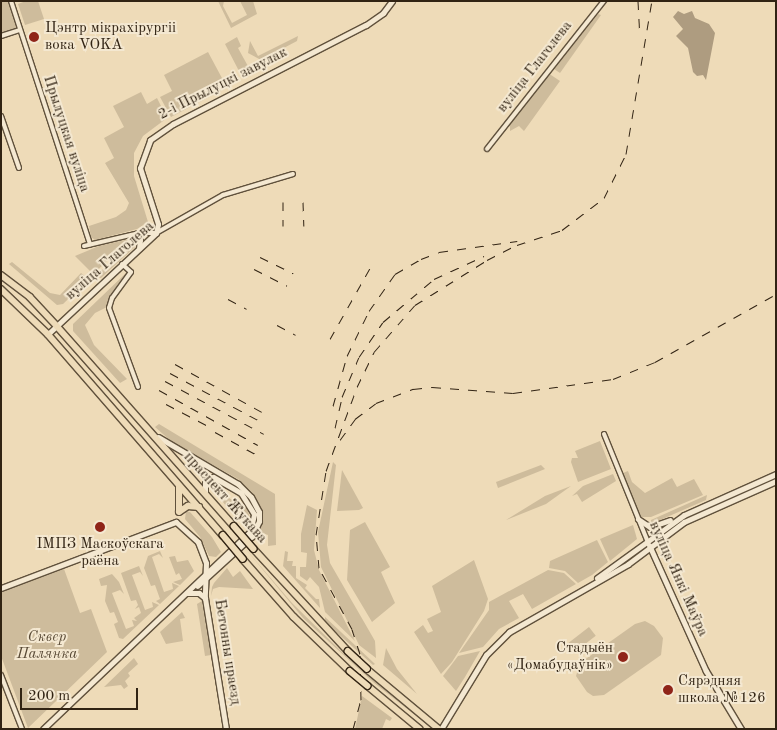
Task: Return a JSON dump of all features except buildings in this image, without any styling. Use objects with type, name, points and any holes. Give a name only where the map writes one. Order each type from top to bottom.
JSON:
[{"type":"main road","name":"2-і Прылуцкі завулак","points":[[156,233],[158,224],[140,168],[150,140],[173,124],[370,22],[392,1]]},
{"type":"main road","name":"вуліца Глаголева","points":[[57,326],[156,233]]},
{"type":"main road","points":[[130,235],[140,240],[137,250]]},
{"type":"main road","name":"праспект Жукава","points":[[2,274],[30,298],[57,326],[143,427],[346,649],[440,729]]},
{"type":"main road","name":"праспект Жукава","points":[[1,289],[48,334],[294,618],[350,671],[420,729]]},
{"type":"main road","points":[[48,334],[57,326]]},
{"type":"main road","points":[[143,427],[171,447],[238,484],[256,504],[259,521],[257,530],[205,580],[186,593]]},
{"type":"main road","points":[[638,519],[650,527],[684,515],[776,474]]},
{"type":"main road","points":[[43,729],[250,532],[254,514],[241,493],[215,478],[207,480],[205,493]]},
{"type":"main road","points":[[440,729],[498,640],[586,586],[628,564],[684,522],[776,481]]},
{"type":"main road","points":[[176,522],[181,496],[177,482]]},
{"type":"main road","points":[[178,512],[188,506],[199,507]]},
{"type":"main road","points":[[586,586],[684,515]]},
{"type":"main road","points":[[176,522],[198,542],[206,563],[214,565]]},
{"type":"main road","points":[[1,587],[176,522]]},
{"type":"main road","name":"вуліца Янкі Маўра","points":[[647,540],[709,677],[741,729]]},
{"type":"main road","name":"Бетонны праезд","points":[[206,563],[205,598],[226,729]]},
{"type":"main road","points":[[206,572],[213,572]]},
{"type":"main road","points":[[186,593],[199,593],[205,598]]},
{"type":"main road","points":[[336,656],[346,649]]},
{"type":"street","name":"Прылуцкая вуліца","points":[[10,1],[90,244]]},
{"type":"street","name":"вуліца Глаголева","points":[[487,149],[604,1]]},
{"type":"street","points":[[1,36],[20,30]]},
{"type":"street","points":[[1,116],[19,168]]},
{"type":"street","name":"вуліца Глаголева","points":[[156,233],[223,196],[293,174]]},
{"type":"street","points":[[84,246],[130,235],[156,233]]},
{"type":"street","points":[[122,264],[131,272],[112,298],[109,308],[138,388]]},
{"type":"street","name":"вуліца Янкі Маўра","points":[[604,434],[647,540]]},
{"type":"street","points":[[1,675],[22,729]]},
{"type":"green space","points":[[1,1],[9,1],[18,28],[1,34]]},
{"type":"green space","points":[[26,1],[38,1],[44,19],[25,25],[18,4]]},
{"type":"green space","points":[[218,1],[224,1],[223,6],[232,23],[247,15],[240,1],[253,1],[257,14],[231,28]]},
{"type":"green space","points":[[598,14],[601,15],[560,73],[554,69]]},
{"type":"green space","points":[[298,36],[297,41],[261,60],[248,53],[250,41],[258,56]]},
{"type":"green space","points":[[237,37],[241,46],[238,48],[249,68],[240,73],[225,44]]},
{"type":"green space","points":[[208,52],[223,80],[229,78],[232,85],[171,117],[160,97],[172,91],[164,75]]},
{"type":"green space","points":[[548,73],[560,81],[524,131],[519,126],[510,131],[510,126],[501,131]]},
{"type":"green space","points":[[141,92],[147,104],[157,98],[167,118],[143,136],[134,153],[134,176],[148,222],[137,229],[95,240],[91,237],[89,226],[116,217],[126,210],[129,203],[105,163],[114,158],[104,138],[124,127],[113,106]]},
{"type":"green space","points":[[133,238],[93,274],[75,256],[99,246]]},
{"type":"green space","points":[[137,238],[135,247],[101,278],[94,277]]},
{"type":"green space","points":[[12,262],[50,293],[60,295],[81,273],[89,279],[63,304],[57,305],[9,264]]},
{"type":"green space","points":[[126,273],[128,276],[108,300],[109,306],[95,313],[85,325],[94,345],[127,379],[120,383],[73,331],[73,324]]},
{"type":"green space","points":[[159,424],[275,494],[276,545],[268,546],[268,535],[259,532],[262,513],[252,492],[238,479],[172,442],[155,427]]},
{"type":"green space","points":[[600,441],[611,469],[578,482],[571,462],[572,458],[578,458],[575,451]]},
{"type":"green space","points":[[333,462],[336,465],[327,545],[330,563],[375,641],[376,658],[359,645],[321,567],[318,532]]},
{"type":"green space","points":[[541,465],[545,469],[498,488],[496,482]]},
{"type":"green space","points":[[342,470],[363,508],[359,510],[337,511]]},
{"type":"green space","points":[[628,471],[632,482],[645,493],[672,478],[677,487],[694,479],[703,495],[651,517],[640,517],[623,473]]},
{"type":"green space","points":[[613,474],[616,481],[582,502],[577,494],[572,496],[583,486]]},
{"type":"green space","points":[[571,486],[546,504],[506,520],[545,496]]},
{"type":"green space","points":[[211,487],[247,509],[251,520],[250,526],[237,515],[235,517]]},
{"type":"green space","points":[[707,495],[706,500],[651,524],[651,520]]},
{"type":"green space","points":[[307,505],[317,510],[314,550],[319,570],[355,641],[325,612],[319,587],[310,577],[307,581],[300,576],[300,567],[306,567],[307,553],[301,552],[301,534]]},
{"type":"green space","points":[[186,511],[190,512],[212,537],[221,552],[216,557],[209,556],[200,537],[185,519]]},
{"type":"green space","points":[[365,522],[390,567],[381,572],[395,603],[372,622],[347,580],[350,530]]},
{"type":"green space","points":[[633,525],[637,539],[610,561],[600,539]]},
{"type":"green space","points":[[597,540],[608,562],[592,575],[578,583],[565,571],[549,568],[550,561]]},
{"type":"green space","points":[[244,547],[292,603],[344,654],[430,727],[373,682],[303,618]]},
{"type":"green space","points":[[160,551],[163,558],[159,554],[152,557],[164,592],[173,589],[172,583],[179,586],[160,604],[156,601],[160,599],[155,585],[151,586],[144,568],[148,556]]},
{"type":"green space","points":[[285,551],[288,552],[287,561],[293,561],[292,566],[296,566],[296,578],[307,585],[305,588],[316,599],[319,599],[320,608],[283,566]]},
{"type":"green space","points":[[175,556],[177,562],[188,560],[194,571],[180,585],[173,582],[182,579],[179,573],[176,575],[169,557]]},
{"type":"green space","points":[[474,560],[488,599],[484,611],[452,662],[441,674],[414,632],[423,625],[428,633],[433,631],[427,619],[441,612],[432,586]]},
{"type":"green space","points":[[139,566],[143,576],[140,572],[132,575],[145,610],[153,607],[152,602],[159,605],[123,639],[119,638],[114,624],[118,622],[114,612],[110,613],[105,601],[107,585],[101,586],[99,579],[112,574],[119,582],[124,594],[120,590],[112,593],[126,629],[134,626],[132,620],[137,621],[134,618],[141,613],[139,607],[135,609],[138,605],[136,600],[131,601],[121,573]]},
{"type":"green space","points":[[227,568],[233,577],[240,571],[253,589],[219,587],[213,589],[211,596],[214,583]]},
{"type":"green space","name":"Сквер Палянка","points":[[64,569],[80,613],[91,609],[107,652],[28,728],[1,656],[1,592]]},
{"type":"green space","points":[[548,570],[564,573],[576,584],[532,609],[523,594],[509,601],[519,618],[499,629],[483,647],[459,653],[489,610],[489,602]]},
{"type":"green space","points":[[202,601],[211,655],[205,656],[197,604]]},
{"type":"green space","points":[[182,612],[185,618],[180,619],[183,641],[166,644],[160,632]]},
{"type":"green space","points":[[325,617],[375,664],[373,665],[325,622]]},
{"type":"green space","name":"Стадыён «Домабудаўнік»","points":[[645,621],[654,626],[663,638],[661,655],[604,695],[593,696],[587,692],[576,676],[580,663],[635,624]]},
{"type":"green space","points":[[589,627],[596,636],[574,652],[568,644]]},
{"type":"green space","points":[[386,648],[397,669],[417,694],[383,665]]},
{"type":"green space","points":[[480,651],[456,691],[443,676],[458,656]]},
{"type":"green space","points":[[134,658],[138,664],[128,673],[130,676],[125,681],[128,686],[124,689],[121,685],[104,687]]},
{"type":"green space","points":[[362,696],[392,718],[390,721],[386,719],[382,729],[355,729]]},
{"type":"shaded area","points":[[678,11],[684,14],[692,11],[695,18],[709,24],[715,33],[706,80],[703,75],[697,76],[693,72],[688,48],[676,36],[683,29],[673,17]]},
{"type":"railway","points":[[638,1],[640,35]]},
{"type":"railway","points":[[353,729],[361,700],[360,654],[352,629],[319,568],[316,535],[326,471],[357,387],[374,352],[415,305],[487,260],[517,245],[562,230],[604,198],[626,154],[652,1]]},
{"type":"railway","points":[[283,202],[283,226]]},
{"type":"railway","points":[[303,202],[304,226]]},
{"type":"railway","points":[[333,406],[347,356],[369,311],[395,274],[421,259],[439,252],[517,241]]},
{"type":"railway","points":[[335,428],[342,397],[359,357],[383,322],[434,279],[484,256]]},
{"type":"railway","points":[[260,257],[293,273]]},
{"type":"railway","points":[[330,339],[370,268]]},
{"type":"railway","points":[[254,269],[287,286]]},
{"type":"railway","points":[[340,440],[355,419],[376,403],[413,389],[432,387],[513,393],[613,379],[655,362],[776,294]]},
{"type":"railway","points":[[228,299],[247,309]]},
{"type":"railway","points":[[277,325],[296,335]]},
{"type":"railway","points":[[175,364],[262,412]]},
{"type":"railway","points":[[170,373],[258,420]]},
{"type":"railway","points":[[165,381],[264,434]]},
{"type":"railway","points":[[159,390],[258,445]]},
{"type":"railway","points":[[166,404],[208,426]]},
{"type":"railway","points":[[215,432],[257,455]]},
{"type":"place","name":"Цэнтр мікрахірургіі вока VOKA","points":[[34,37]]},
{"type":"place","name":"ІМПЗ Маскоўскага раёна","points":[[100,527]]},
{"type":"place","name":"Стадыён «Домабудаўнік»","points":[[623,657]]},
{"type":"place","name":"Сярэдняя школа №126","points":[[668,690]]}]
